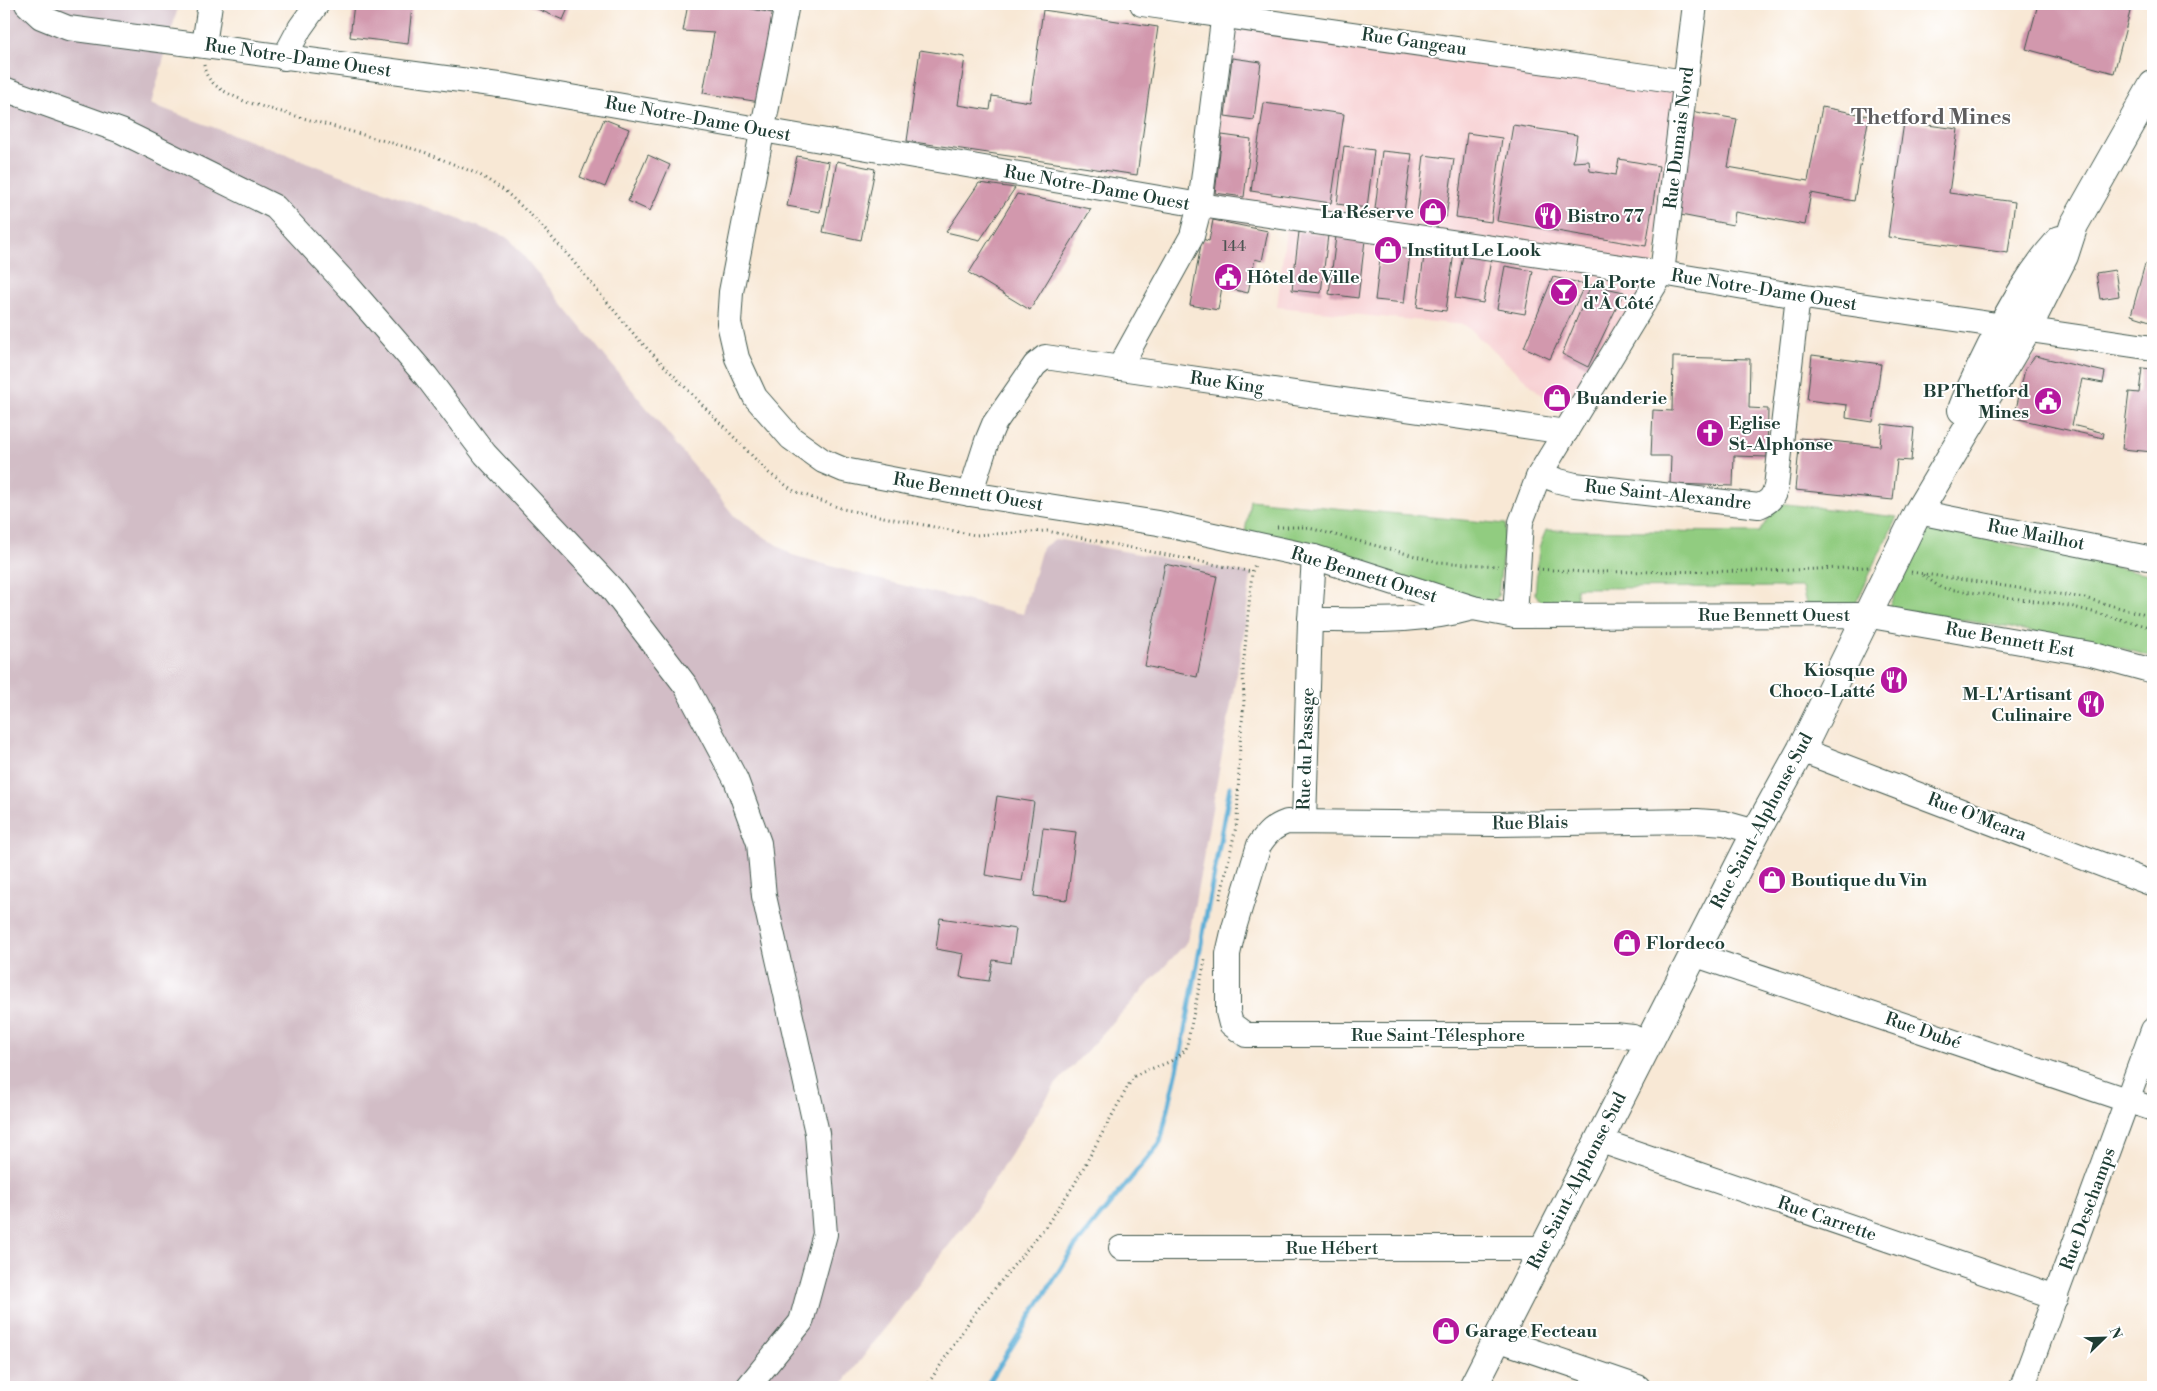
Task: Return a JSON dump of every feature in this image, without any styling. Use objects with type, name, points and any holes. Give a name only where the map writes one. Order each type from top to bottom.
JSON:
[{"type":"main road","name":"Rue Saint-Alphonse Sud","points":[[1473,1387],[1693,954],[1800,750],[1865,615],[1918,512],[1943,469],[2015,328],[2064,256],[2074,225],[2152,90]]},
{"type":"street","name":"Rue Notre-Dame Ouest","points":[[27,4],[41,17],[68,28],[506,86],[1200,205],[2153,348]]},
{"type":"street","points":[[204,45],[210,4]]},
{"type":"street","points":[[284,58],[300,28],[317,4]]},
{"type":"street","name":"Rue Bennett Ouest","points":[[787,4],[731,292],[729,323],[737,358],[756,397],[792,438],[823,461],[844,470],[970,494],[1158,522],[1314,557],[1473,608],[1515,616],[1865,615]]},
{"type":"street","name":"Rue Gangeau","points":[[1142,4],[1224,9],[1686,82]]},
{"type":"street","name":"Rue Dumais Nord","points":[[1662,273],[1695,4]]},
{"type":"street","points":[[1119,368],[1192,236],[1200,205],[1224,9]]},
{"type":"street","points":[[4,89],[120,130],[276,207],[350,287],[426,376],[485,454],[611,588],[686,686],[736,780],[758,843],[764,896],[817,1133],[825,1234],[823,1243],[801,1322],[748,1387]]},
{"type":"street","points":[[1515,616],[1521,522],[1540,474],[1662,273]]},
{"type":"street","name":"Rue Saint-Alexandre","points":[[1540,474],[1575,485],[1758,506],[1768,502],[1774,496],[1776,487],[1798,296]]},
{"type":"street","name":"Rue King","points":[[970,494],[994,424],[1035,365],[1045,357],[1566,432]]},
{"type":"street","name":"Rue Mailhot","points":[[1918,512],[2153,559]]},
{"type":"street","name":"Rue du Passage","points":[[1231,1024],[1228,1012],[1228,954],[1259,845],[1266,834],[1275,826],[1287,822],[1304,822],[1310,620],[1314,557]]},
{"type":"street","name":"Rue Bennett Ouest","points":[[1310,620],[1413,620],[1448,615],[1473,608]]},
{"type":"street","name":"Rue Bennett Est","points":[[1865,615],[2091,654],[2153,671]]},
{"type":"street","name":"Rue O'Meara","points":[[1800,750],[2153,884]]},
{"type":"street","name":"Rue Blais","points":[[1304,822],[1496,824],[1697,821],[1724,823],[1756,832]]},
{"type":"street","name":"Rue Dubé","points":[[1693,954],[2153,1109]]},
{"type":"street","name":"Rue Saint-Télesphore","points":[[1231,1024],[1246,1035],[1615,1035],[1633,1037],[1648,1044]]},
{"type":"street","name":"Rue Deschamps","points":[[2022,1387],[2153,1030]]},
{"type":"street","name":"Rue Carrette","points":[[1598,1140],[2056,1297]]},
{"type":"street","name":"Rue Hébert","points":[[1121,1248],[1543,1248]]},
{"type":"street","points":[[1497,1339],[1638,1387]]},
{"type":"path","points":[[1218,906],[1237,822],[1240,744],[1244,702],[1243,670],[1252,572]]},
{"type":"path","points":[[2153,617],[2085,598],[1923,575],[1941,588],[2070,606],[2153,628]]},
{"type":"path","points":[[926,1387],[974,1314],[1046,1226],[1074,1185],[1133,1077],[1143,1071],[1167,1064],[1180,1057],[1186,1049],[1206,954]]},
{"type":"shaded area","points":[[4,4],[179,4],[151,104],[509,238],[736,518],[792,555],[877,579],[1023,614],[1042,548],[1055,539],[1251,574],[1244,633],[1188,941],[1056,1084],[966,1223],[840,1387],[4,1387]]},
{"type":"shaded area","points":[[1227,20],[1680,87],[1651,280],[1566,417],[1465,325],[1277,307],[1286,229],[1205,218]]},
{"type":"green space","points":[[1250,500],[1506,524],[1498,597],[1489,603],[1245,533]]},
{"type":"green space","points":[[1778,503],[1897,517],[1855,605],[1806,604],[1802,587],[1576,588],[1577,603],[1542,602],[1535,594],[1539,547],[1546,530],[1759,532]]},
{"type":"green space","points":[[1926,530],[1985,539],[2153,575],[2153,657],[2103,643],[1888,608]]},
{"type":"building","points":[[354,4],[384,4],[412,7],[408,44],[350,37]]},
{"type":"building","points":[[526,4],[570,4],[563,20]]},
{"type":"building","points":[[688,4],[726,4],[773,13],[760,102],[703,93],[714,33],[683,31]]},
{"type":"building","points":[[2038,4],[2132,4],[2114,73],[2026,49]]},
{"type":"building","points":[[1043,10],[1158,27],[1137,175],[907,141],[920,50],[965,57],[958,105],[990,110],[992,96],[1030,102]]},
{"type":"building","points":[[1232,58],[1261,62],[1254,120],[1225,116]]},
{"type":"building","points":[[1264,103],[1344,114],[1331,203],[1251,191]]},
{"type":"building","points":[[1822,107],[1869,116],[1854,201],[1811,193],[1805,225],[1735,212],[1733,225],[1670,213],[1690,111],[1737,119],[1728,167],[1808,181]]},
{"type":"building","points":[[604,119],[629,129],[605,187],[580,177]]},
{"type":"building","points":[[1904,122],[1958,129],[1949,193],[2015,202],[2008,253],[1888,237]]},
{"type":"building","points":[[1513,125],[1577,135],[1573,162],[1589,161],[1590,171],[1616,175],[1619,159],[1659,166],[1646,246],[1497,221]]},
{"type":"building","points":[[1467,133],[1502,138],[1491,222],[1456,217]]},
{"type":"building","points":[[1222,135],[1251,139],[1244,197],[1215,193]]},
{"type":"building","points":[[1344,146],[1374,150],[1367,208],[1337,204]]},
{"type":"building","points":[[1382,151],[1412,154],[1404,212],[1375,209]]},
{"type":"building","points":[[648,155],[670,165],[650,211],[628,201]]},
{"type":"building","points":[[1424,155],[1454,159],[1446,217],[1417,214]]},
{"type":"building","points":[[797,156],[829,162],[820,212],[787,206]]},
{"type":"building","points":[[837,161],[875,169],[861,240],[823,232]]},
{"type":"building","points":[[979,183],[1015,188],[980,240],[946,232]]},
{"type":"building","points":[[1017,194],[1091,209],[1030,310],[969,273]]},
{"type":"building","points":[[1213,220],[1268,231],[1262,261],[1255,259],[1248,293],[1222,287],[1218,310],[1190,305],[1202,239],[1209,241]]},
{"type":"building","points":[[1299,232],[1328,235],[1321,293],[1292,290]]},
{"type":"building","points":[[1336,236],[1365,240],[1358,298],[1329,294]]},
{"type":"building","points":[[1382,242],[1411,245],[1404,303],[1375,300]]},
{"type":"building","points":[[1425,249],[1454,252],[1446,311],[1417,307]]},
{"type":"building","points":[[1463,255],[1491,260],[1483,303],[1455,298]]},
{"type":"building","points":[[2145,264],[2153,266],[2153,322],[2131,315]]},
{"type":"building","points":[[1505,266],[1533,271],[1525,314],[1497,309]]},
{"type":"building","points":[[2115,270],[2119,296],[2100,299],[2096,273]]},
{"type":"building","points":[[1553,277],[1585,284],[1550,359],[1524,347]]},
{"type":"building","points":[[1591,285],[1624,292],[1588,367],[1562,354]]},
{"type":"building","points":[[1812,355],[1881,364],[1873,422],[1846,418],[1847,405],[1807,400]]},
{"type":"building","name":"BP Thetford Mines","points":[[2035,356],[2105,372],[2103,383],[2082,379],[2072,425],[2104,433],[2103,438],[2014,418],[2025,369]]},
{"type":"building","name":"Eglise St-Alphonse","points":[[1673,357],[1750,359],[1749,408],[1768,409],[1767,457],[1734,456],[1733,486],[1670,484],[1671,456],[1651,456],[1653,410],[1672,411]]},
{"type":"building","points":[[2142,368],[2153,369],[2153,452],[2122,449],[2129,392],[2139,393]]},
{"type":"building","points":[[1882,424],[1914,428],[1911,461],[1897,460],[1893,500],[1795,490],[1800,438],[1880,446]]},
{"type":"building","points":[[1165,564],[1217,576],[1197,677],[1145,666]]},
{"type":"building","points":[[997,796],[1034,802],[1022,881],[985,875]]},
{"type":"building","points":[[1043,828],[1076,832],[1067,900],[1034,896]]},
{"type":"building","points":[[940,918],[1016,929],[1011,963],[993,960],[989,981],[960,977],[964,954],[936,949]]},
{"type":"waterway","points":[[986,1387],[1073,1249],[1160,1143],[1180,1057],[1230,787]]},
{"type":"place","name":"La Réserve","points":[[1433,212]]},
{"type":"place","name":"Bistro 77","points":[[1548,216]]},
{"type":"place","name":"Institut Le Look","points":[[1388,250]]},
{"type":"place","name":"Hôtel de Ville","points":[[1228,277]]},
{"type":"place","name":"La Porte d'À Côté","points":[[1564,292]]},
{"type":"place","name":"Buanderie","points":[[1557,398]]},
{"type":"place","name":"BP Thetford Mines","points":[[2048,401]]},
{"type":"place","name":"Eglise St-Alphonse","points":[[1710,433]]},
{"type":"place","name":"Kiosque Choco-Latté","points":[[1894,680]]},
{"type":"place","name":"M-L'Artisant Culinaire","points":[[2091,704]]},
{"type":"place","name":"Boutique du Vin","points":[[1772,880]]},
{"type":"place","name":"Flordeco","points":[[1627,943]]},
{"type":"place","name":"Garage Fecteau","points":[[1446,1331]]},
{"type":"district","name":"Thetford Mines","points":[[1931,117]]}]
